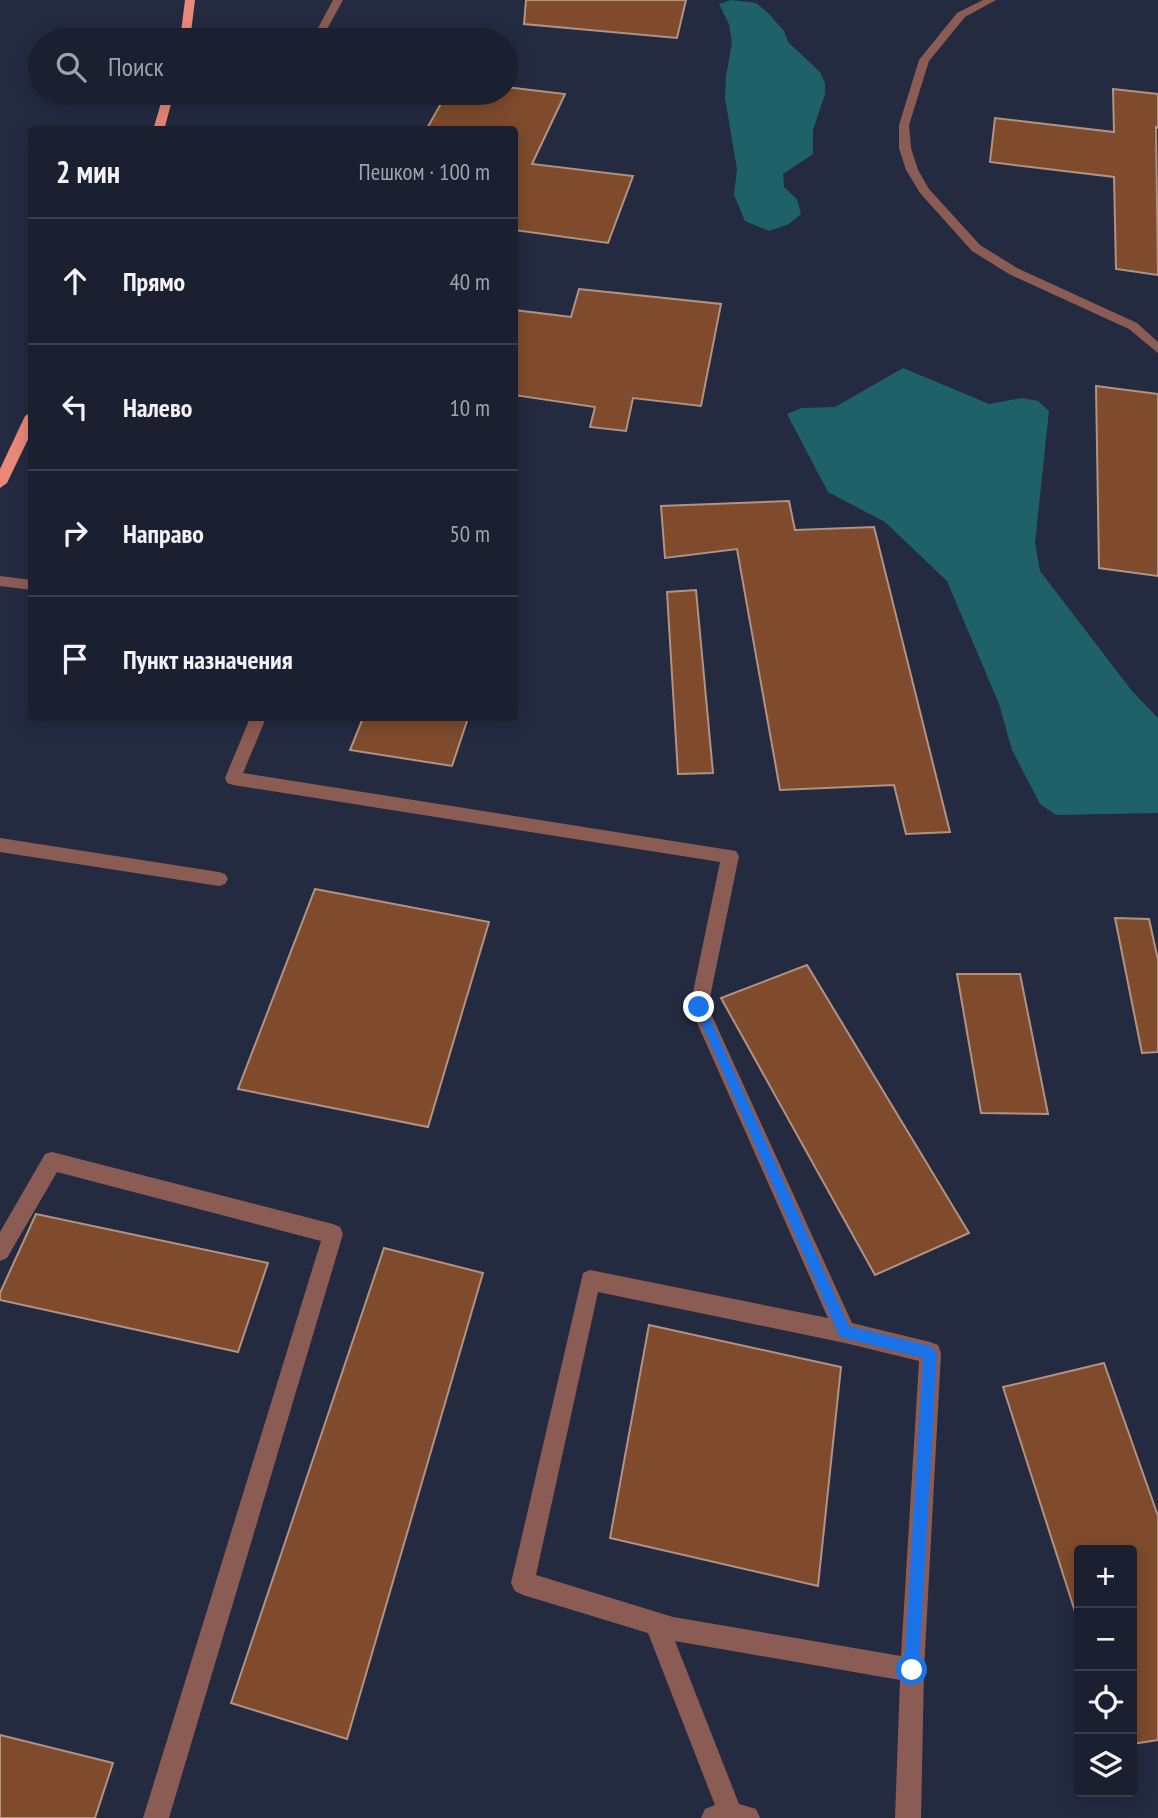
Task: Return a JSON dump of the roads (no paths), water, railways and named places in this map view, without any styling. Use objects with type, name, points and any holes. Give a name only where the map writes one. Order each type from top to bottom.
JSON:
[{"type":"main road","points":[[188,28],[190,0]]},
{"type":"main road","points":[[159,126],[165,105]]},
{"type":"main road","points":[[0,483],[28,424]]},
{"type":"street","points":[[323,28],[338,0]]},
{"type":"street","points":[[991,0],[961,15],[924,60],[904,125],[905,148],[912,170],[924,191],[976,248],[1013,271],[1133,326],[1158,349]]},
{"type":"street","points":[[0,581],[28,584]]},
{"type":"street","points":[[257,721],[233,778],[730,856],[699,1007],[845,1332]]},
{"type":"street","points":[[0,845],[219,879]]},
{"type":"street","points":[[0,1251],[52,1161],[333,1234],[156,1818]]},
{"type":"street","points":[[908,1818],[912,1670],[930,1353],[845,1332],[590,1280],[523,1583],[673,1629],[912,1670]]},
{"type":"street","points":[[656,1624],[730,1817]]}]
